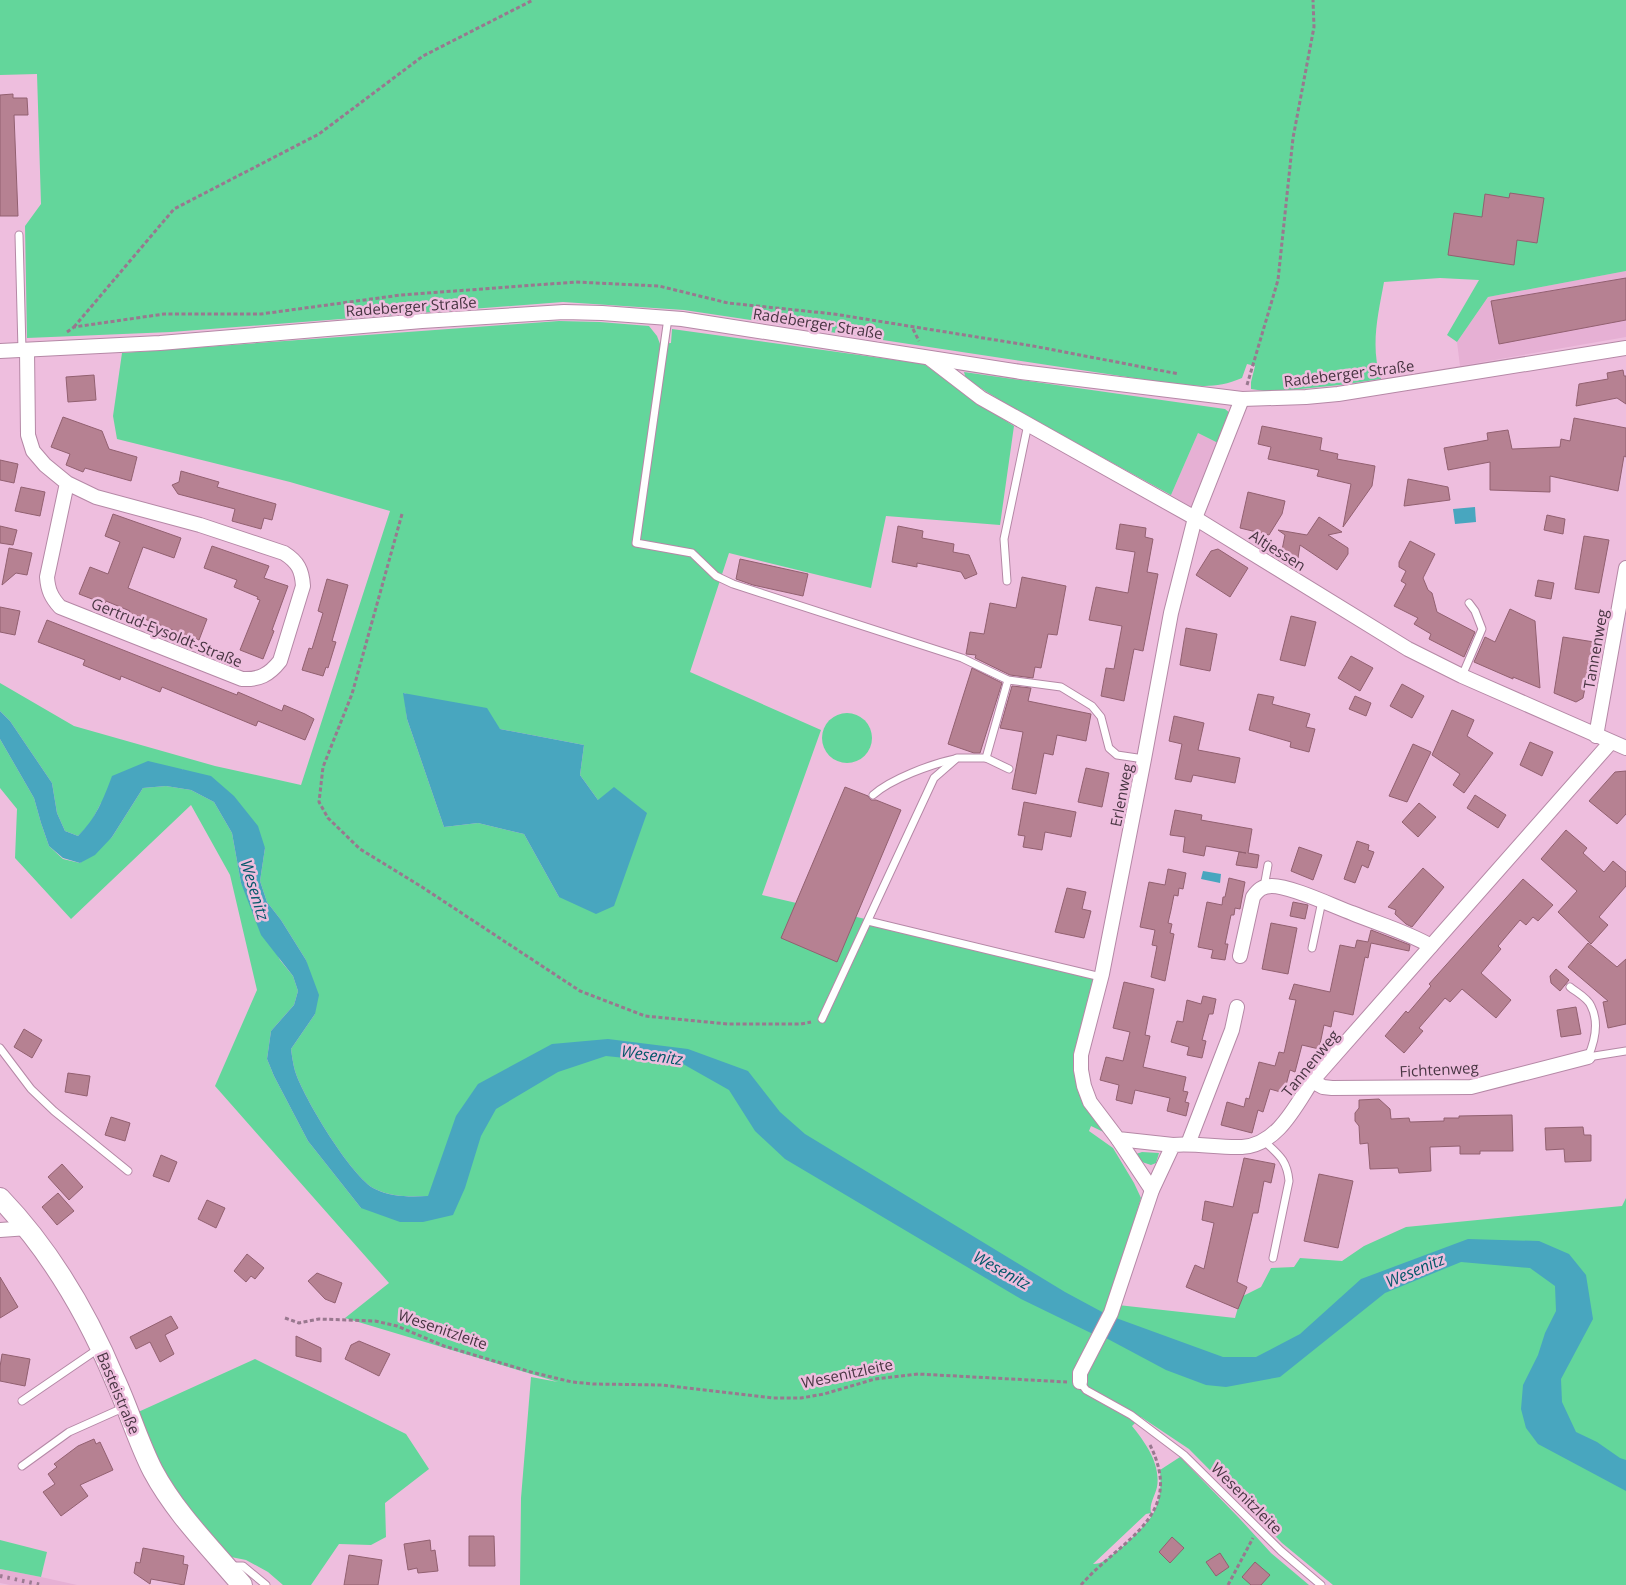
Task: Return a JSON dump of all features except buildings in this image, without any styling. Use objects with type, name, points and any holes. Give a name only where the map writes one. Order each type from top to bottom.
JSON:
[{"type":"main road","name":"Basteistraße","points":[[0,1198],[28,1228],[61,1274],[100,1347],[126,1406],[142,1449],[166,1494],[182,1516],[242,1585]]},
{"type":"street","name":"Radeberger Straße","points":[[0,351],[160,343],[422,321],[564,312],[602,313],[668,318],[1021,372],[1242,399],[1338,394],[1626,348]]},
{"type":"street","name":"Gertrud-Eysoldt-Straße","points":[[25,350],[28,435],[33,451],[45,466],[67,483],[96,497],[200,525],[284,553],[293,559],[302,574],[303,586],[280,661],[274,669],[265,676],[254,680],[242,679],[60,607],[51,597],[47,588],[47,577],[67,483]]},
{"type":"street","name":"Altjessen","points":[[926,356],[981,398],[1196,518],[1408,649],[1462,676],[1626,748]]},
{"type":"street","name":"Erlenweg","points":[[1152,1190],[1118,1139],[1090,1102],[1081,1070],[1081,1054],[1101,977],[1144,759],[1170,613],[1196,518],[1242,399]]},
{"type":"street","name":"Tannenweg","points":[[1596,736],[1626,568]]},
{"type":"street","name":"Tannenweg","points":[[1173,1144],[1244,1147],[1264,1140],[1281,1128],[1312,1081],[1612,742]]},
{"type":"street","points":[[1240,956],[1253,897],[1257,890],[1264,887],[1282,887],[1322,901],[1431,946]]},
{"type":"street","points":[[1188,1144],[1232,1030],[1237,1007]]},
{"type":"street","name":"Fichtenweg","points":[[1312,1081],[1323,1088],[1471,1086],[1588,1057]]},
{"type":"street","points":[[1080,1382],[1080,1373],[1111,1312],[1152,1190],[1173,1144],[1118,1139]]},
{"type":"street","points":[[0,1230],[28,1228]]},
{"type":"lane","points":[[19,236],[25,350]]},
{"type":"lane","points":[[668,318],[636,543],[692,553],[716,576],[733,584],[962,658],[1008,680],[1061,687],[1092,706],[1101,717],[1109,748],[1117,755],[1144,759]]},
{"type":"lane","points":[[1007,581],[1004,539],[1028,424]]},
{"type":"lane","points":[[1462,676],[1482,629],[1469,603]]},
{"type":"lane","points":[[986,758],[1008,680]]},
{"type":"lane","points":[[822,1019],[934,778],[957,758]]},
{"type":"lane","points":[[873,795],[881,788],[936,763],[957,758],[986,758],[1009,769]]},
{"type":"lane","points":[[1264,887],[1268,865]]},
{"type":"lane","points":[[1312,948],[1322,901]]},
{"type":"lane","points":[[868,921],[1101,977]]},
{"type":"lane","points":[[1570,987],[1591,1006],[1596,1026],[1594,1044],[1588,1057]]},
{"type":"lane","points":[[0,1048],[31,1089],[54,1111],[128,1171]]},
{"type":"lane","name":"Fichtenweg","points":[[1588,1057],[1626,1051]]},
{"type":"lane","points":[[1264,1140],[1280,1156],[1288,1168],[1289,1181],[1273,1258]]},
{"type":"lane","points":[[22,1401],[100,1347]]},
{"type":"lane","name":"Wesenitzleite","points":[[1080,1382],[1086,1390],[1131,1415],[1184,1454],[1281,1552],[1321,1585]]},
{"type":"lane","points":[[22,1466],[69,1432],[126,1406]]},
{"type":"lane","points":[[226,1566],[243,1566],[266,1585]]},
{"type":"path","points":[[74,328],[174,209],[319,134],[423,56],[533,0]]},
{"type":"path","points":[[1242,399],[1278,280],[1293,138],[1314,26],[1313,0]]},
{"type":"path","points":[[402,514],[352,694],[323,767],[319,802],[328,818],[360,849],[422,886],[580,991],[645,1016],[728,1024],[801,1024],[822,1019]]},
{"type":"path","name":"Wesenitzleite","points":[[284,1318],[299,1323],[319,1320],[375,1321],[397,1326],[444,1346],[531,1372],[572,1382],[593,1384],[662,1385],[765,1397],[801,1398],[824,1394],[866,1381],[899,1375],[918,1374],[1080,1382]]},
{"type":"path","points":[[1081,1585],[1140,1530],[1154,1513],[1161,1484],[1160,1470],[1148,1440]]},
{"type":"path","points":[[1228,1585],[1258,1528]]},
{"type":"shaded area","points":[[1626,271],[1626,337],[1460,366],[1457,342],[1488,297]]},
{"type":"shaded area","points":[[1198,433],[1220,444],[1196,506],[1191,507],[1171,495]]},
{"type":"shaded area","points":[[0,1569],[77,1585],[10,1585],[0,1583]]},
{"type":"green space","points":[[0,0],[1626,0],[1626,271],[1488,297],[1457,342],[1447,335],[1479,280],[1440,278],[1384,282],[1376,331],[1376,355],[1381,379],[1271,392],[1251,389],[1255,366],[1247,364],[1242,378],[1224,384],[1208,386],[1174,384],[684,310],[563,302],[171,332],[27,338],[25,226],[41,204],[37,74],[0,75]]},
{"type":"green space","points":[[559,321],[649,326],[657,336],[660,344],[671,343],[672,329],[924,364],[976,402],[1014,426],[1000,525],[886,516],[871,588],[729,553],[690,672],[821,730],[762,895],[1102,974],[1081,1054],[1084,1086],[1118,1139],[1091,1126],[1089,1131],[1113,1148],[1141,1198],[1109,1304],[1235,1318],[1241,1297],[1261,1287],[1271,1268],[1294,1267],[1300,1258],[1342,1261],[1364,1246],[1406,1227],[1622,1206],[1626,1198],[1626,1585],[1333,1585],[1282,1543],[1189,1449],[1141,1417],[1132,1426],[1151,1454],[1158,1478],[1151,1513],[1146,1514],[1093,1564],[1102,1562],[1110,1557],[1151,1518],[1159,1497],[1160,1470],[1180,1457],[1271,1553],[1309,1585],[520,1585],[521,1498],[531,1377],[558,1382],[345,1318],[389,1283],[215,1086],[257,990],[230,875],[191,805],[71,919],[15,858],[17,809],[0,788],[0,739],[34,798],[49,846],[63,859],[80,863],[112,837],[143,788],[166,786],[191,790],[214,802],[232,833],[241,883],[280,960],[293,976],[298,991],[294,1005],[271,1031],[267,1059],[308,1141],[361,1208],[428,1196],[388,1194],[375,1189],[365,1182],[329,1136],[300,1083],[294,1068],[291,1049],[315,1014],[306,960],[281,920],[267,902],[260,881],[265,848],[182,769],[101,803],[90,824],[78,836],[65,831],[57,813],[52,783],[10,721],[0,711],[0,683],[74,726],[215,766],[301,785],[390,511],[290,482],[117,439],[113,416],[122,353]],"holes":[[[404,693],[500,729],[584,745],[580,775],[598,800],[559,897],[524,834],[478,823],[444,827],[407,719]]]},
{"type":"green space","points":[[964,372],[1225,409],[1230,413],[1220,444],[1198,433],[1171,495],[1016,410],[966,379]]},
{"type":"green space","points":[[852,713],[865,720],[871,728],[871,748],[865,756],[857,762],[842,763],[829,756],[823,748],[822,733],[829,720],[837,714]]},
{"type":"green space","points":[[1142,1152],[1159,1153],[1156,1163],[1151,1165],[1139,1161],[1136,1154]]},
{"type":"green space","points":[[255,1359],[406,1434],[429,1469],[385,1503],[386,1537],[371,1545],[339,1544],[311,1585],[283,1585],[268,1572],[246,1560],[231,1557],[188,1508],[160,1466],[136,1413]]},
{"type":"green space","points":[[0,1540],[47,1552],[41,1577],[0,1569]]},
{"type":"water","points":[[1475,507],[1476,522],[1455,524],[1453,509]]},
{"type":"water","points":[[403,693],[487,708],[500,729],[584,745],[580,775],[598,800],[614,787],[647,813],[614,906],[596,914],[559,897],[524,834],[478,823],[444,827],[407,719]]},
{"type":"water","name":"Wesenitz","points":[[0,711],[10,721],[52,783],[57,813],[65,831],[78,836],[90,822],[98,808],[112,776],[148,761],[211,776],[234,796],[258,826],[265,848],[260,881],[267,902],[281,920],[306,960],[319,995],[315,1014],[291,1049],[295,1071],[329,1136],[354,1170],[365,1182],[375,1189],[394,1195],[428,1196],[456,1116],[478,1084],[552,1044],[608,1039],[688,1049],[748,1071],[780,1112],[805,1134],[1065,1292],[1104,1313],[1093,1334],[1021,1299],[785,1159],[755,1131],[729,1090],[683,1064],[606,1056],[558,1072],[496,1109],[481,1136],[465,1188],[453,1215],[423,1222],[400,1222],[361,1208],[308,1141],[267,1059],[271,1031],[294,1005],[298,991],[293,976],[261,935],[241,883],[232,833],[214,802],[191,790],[166,786],[143,788],[112,837],[95,855],[80,863],[63,858],[49,846],[34,798],[0,739]]},
{"type":"water","points":[[1203,871],[1221,874],[1220,883],[1201,879]]},
{"type":"water","name":"Wesenitz","points":[[1468,1239],[1539,1241],[1569,1254],[1586,1275],[1593,1319],[1561,1379],[1562,1402],[1576,1432],[1597,1442],[1626,1460],[1626,1491],[1538,1444],[1526,1428],[1521,1409],[1523,1385],[1556,1311],[1555,1286],[1530,1268],[1461,1262],[1385,1293],[1280,1377],[1226,1387],[1206,1385],[1166,1370],[1106,1338],[1116,1318],[1223,1357],[1256,1357],[1300,1334],[1361,1279]]},
{"type":"railway","points":[[0,1576],[42,1585]]}]
